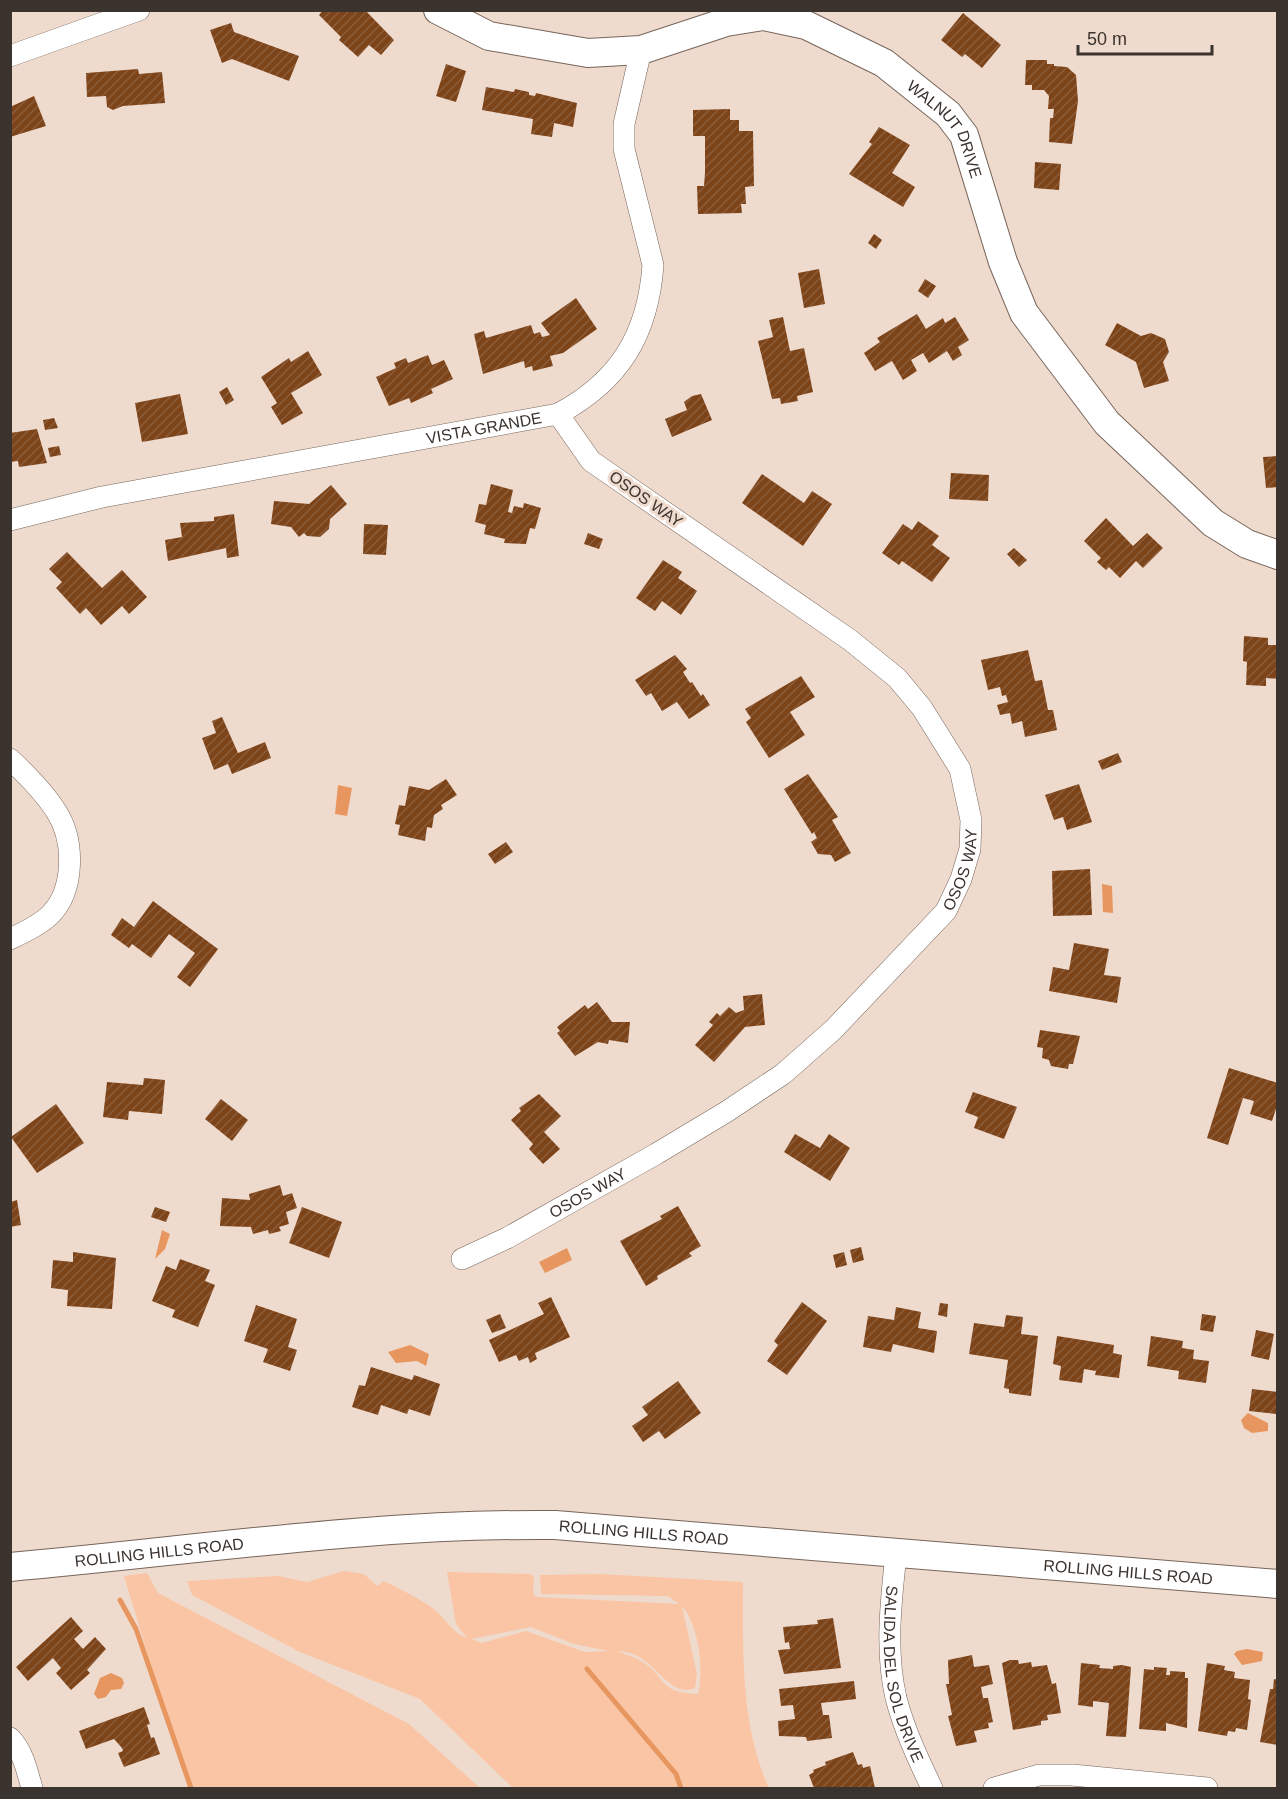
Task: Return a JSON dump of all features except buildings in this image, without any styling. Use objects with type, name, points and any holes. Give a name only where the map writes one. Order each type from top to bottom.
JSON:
[{"type":"street","points":[[10,56],[139,10]]},
{"type":"street","name":"WALNUT DRIVE","points":[[438,10],[489,36],[542,47],[588,53],[641,50],[726,22],[766,13],[806,25],[884,63],[948,114],[964,135],[1003,262],[1024,313],[1107,423],[1178,493],[1213,523],[1247,544],[1278,555]]},
{"type":"street","name":"VISTA GRANDE","points":[[10,520],[25,514],[123,493],[558,414],[592,393],[625,359],[647,308],[653,265],[624,149],[624,124],[641,50]]},
{"type":"street","name":"OSOS WAY","points":[[462,1259],[526,1228],[656,1154],[726,1113],[783,1074],[833,1030],[946,910],[961,879],[970,849],[971,820],[960,769],[922,708],[897,678],[850,640],[591,460],[558,414]]},
{"type":"street","points":[[10,759],[58,813],[69,845],[70,872],[62,898],[50,916],[10,939]]},
{"type":"street","name":"ROLLING HILLS ROAD","points":[[10,1567],[385,1530],[499,1524],[555,1525],[1278,1584]]},
{"type":"street","name":"SALIDA DEL SOL DRIVE","points":[[896,1554],[890,1649],[896,1697],[912,1747],[932,1788]]},
{"type":"street","points":[[10,1738],[16,1744],[25,1764],[32,1788]]},
{"type":"street","points":[[994,1788],[1039,1775],[1072,1775],[1207,1788]]},
{"type":"shaded area","points":[[338,785],[352,788],[347,816],[335,814]]},
{"type":"shaded area","points":[[1102,884],[1112,886],[1113,913],[1103,912]]},
{"type":"shaded area","points":[[162,1230],[170,1234],[165,1249],[155,1259]]},
{"type":"shaded area","points":[[567,1248],[572,1260],[545,1273],[539,1262]]},
{"type":"shaded area","points":[[410,1345],[429,1354],[426,1366],[417,1361],[396,1363],[388,1352]]},
{"type":"shaded area","points":[[1248,1413],[1268,1423],[1268,1431],[1252,1433],[1244,1428],[1241,1420]]},
{"type":"shaded area","points":[[344,1571],[364,1574],[377,1586],[384,1581],[435,1610],[453,1630],[467,1638],[456,1624],[447,1572],[529,1574],[534,1576],[533,1593],[536,1597],[679,1604],[668,1596],[541,1594],[540,1575],[600,1574],[743,1582],[744,1661],[748,1713],[760,1764],[769,1788],[513,1788],[420,1699],[300,1652],[192,1595],[187,1581],[278,1576],[307,1582]],"holes":[[[682,1606],[693,1625],[699,1648],[698,1694],[685,1693],[668,1687],[648,1666],[617,1651],[641,1658],[676,1687],[685,1690],[695,1688],[697,1674]],[[531,1627],[574,1644],[609,1651],[585,1652],[526,1631],[482,1643],[471,1639]]]},
{"type":"shaded area","points":[[147,1573],[158,1593],[409,1724],[480,1788],[188,1788],[124,1576]]},
{"type":"shaded area","points":[[1247,1649],[1263,1652],[1262,1661],[1242,1665],[1234,1654]]},
{"type":"shaded area","points":[[111,1673],[122,1678],[124,1683],[121,1689],[111,1690],[106,1697],[98,1699],[94,1694],[100,1678]]},
{"type":"waterway","points":[[120,1600],[136,1629],[191,1788]]},
{"type":"waterway","points":[[587,1669],[676,1774],[681,1788]]}]
